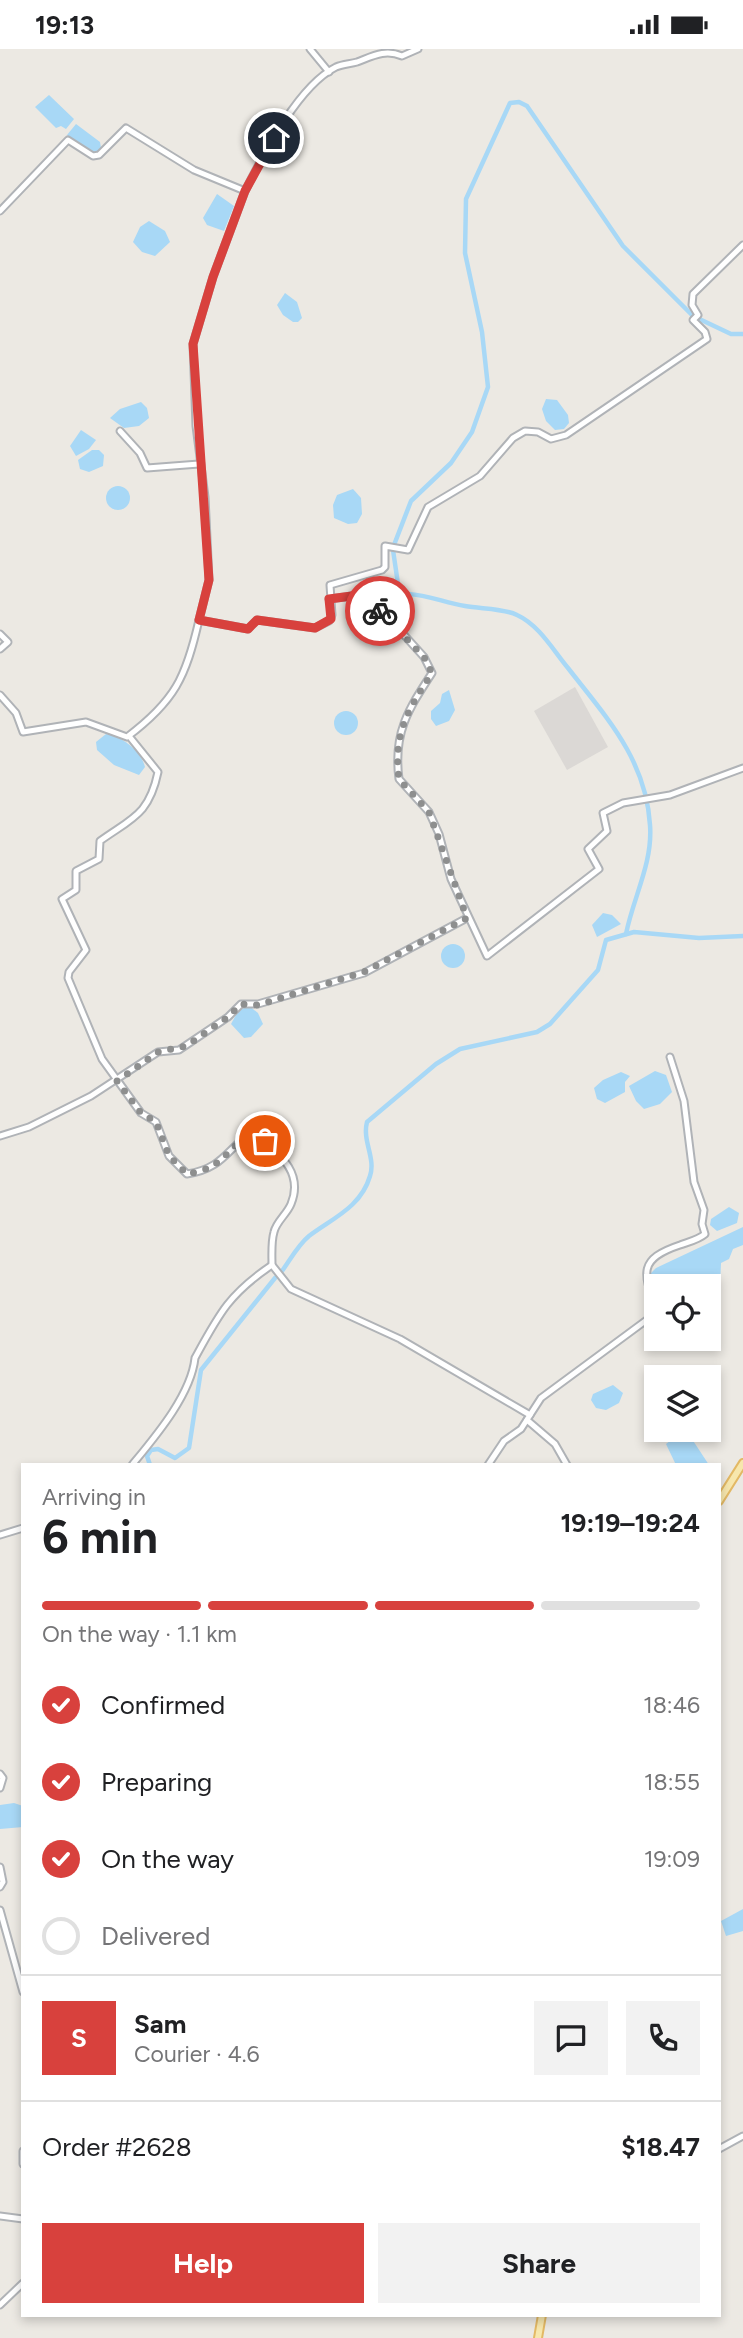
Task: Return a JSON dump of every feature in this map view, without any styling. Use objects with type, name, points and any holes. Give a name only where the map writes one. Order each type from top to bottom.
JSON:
[{"type":"main road","points":[[721,1497],[743,1463]]},
{"type":"main road","points":[[538,2338],[542,2317]]},
{"type":"street","points":[[310,49],[329,72]]},
{"type":"street","points":[[0,695],[16,713],[23,731],[86,722],[117,736],[129,736],[162,706],[185,675],[209,580],[205,497],[199,464],[193,344],[213,277],[245,191],[266,150],[299,99],[329,72],[375,53],[418,49]]},
{"type":"street","points":[[0,211],[68,140],[93,156],[99,155],[126,128],[194,170],[245,191]]},
{"type":"street","points":[[199,620],[248,629],[257,620],[315,628],[331,619],[330,585],[385,567],[384,546],[408,550],[428,507],[480,476],[513,438],[525,432],[538,432],[551,439],[566,435],[707,339],[705,332],[693,320],[698,314],[692,299],[697,288],[743,245]]},
{"type":"street","points":[[120,431],[140,453],[147,468],[199,464]]},
{"type":"street","points":[[329,599],[367,594],[424,657],[432,673],[410,708],[398,736],[399,779],[429,812],[467,918],[487,956],[598,869],[588,849],[607,831],[603,813],[624,803],[670,795],[743,768]]},
{"type":"street","points":[[0,634],[8,642],[0,649]]},
{"type":"street","points":[[129,736],[158,772],[150,795],[142,813],[100,841],[99,859],[75,871],[76,890],[62,899],[86,950],[69,972],[68,978],[102,1059],[141,1113],[156,1122],[169,1156],[187,1174],[225,1159],[254,1132],[271,1144],[292,1169],[295,1186],[292,1203],[274,1229],[272,1265],[291,1289],[400,1339],[529,1418],[555,1444],[566,1463]]},
{"type":"street","points":[[0,1136],[29,1127],[117,1081],[158,1052],[186,1046],[228,1017],[241,1004],[258,1005],[364,972],[467,918]]},
{"type":"street","points":[[489,1463],[504,1441],[529,1418],[541,1398],[580,1366],[652,1316],[656,1308],[644,1275],[647,1265],[667,1249],[705,1234],[702,1224],[704,1210],[694,1182],[684,1101],[670,1057]]},
{"type":"street","points":[[133,1463],[179,1399],[194,1367],[195,1358],[229,1301],[242,1286],[272,1265]]},
{"type":"street","points":[[0,1535],[21,1529]]},
{"type":"street","points":[[0,1774],[3,1782],[0,1788]]},
{"type":"street","points":[[0,1867],[3,1882],[0,1887]]},
{"type":"street","points":[[0,1910],[21,1985]]},
{"type":"street","points":[[721,2148],[743,2136]]},
{"type":"street","points":[[0,2216],[21,2218]]},
{"type":"street","points":[[0,2305],[21,2285]]},
{"type":"shaded area","points":[[575,687],[608,747],[567,770],[534,711]]},
{"type":"water","points":[[49,95],[74,119],[66,129],[61,126],[56,128],[35,107]]},
{"type":"water","points":[[76,124],[100,142],[101,148],[97,153],[89,151],[67,135]]},
{"type":"water","points":[[217,194],[234,206],[224,231],[207,225],[203,218]]},
{"type":"water","points":[[149,221],[165,231],[170,242],[155,256],[142,252],[133,242],[140,227]]},
{"type":"water","points":[[285,293],[297,302],[302,318],[298,322],[293,322],[283,315],[277,305]]},
{"type":"water","points":[[546,399],[557,400],[568,415],[569,423],[564,429],[555,430],[546,421],[542,409]]},
{"type":"water","points":[[141,402],[147,408],[149,418],[139,426],[124,428],[110,418],[120,409]]},
{"type":"water","points":[[81,430],[96,440],[89,449],[76,456],[70,446]]},
{"type":"water","points":[[92,450],[99,450],[104,455],[103,466],[89,472],[80,469],[78,460]]},
{"type":"water","points":[[118,486],[127,489],[130,498],[127,507],[118,510],[109,507],[106,498],[109,489]]},
{"type":"water","points":[[353,489],[361,498],[362,514],[357,523],[348,524],[334,518],[333,505],[337,495]]},
{"type":"water","points":[[359,596],[368,599],[371,608],[368,617],[359,620],[350,617],[347,608],[350,599]]},
{"type":"water","points":[[449,690],[455,710],[449,721],[436,726],[431,719],[431,711],[440,703],[442,694]]},
{"type":"water","points":[[346,711],[357,718],[358,723],[351,734],[346,735],[335,728],[334,723],[341,712]]},
{"type":"water","points":[[106,734],[124,741],[135,750],[145,767],[139,775],[114,765],[97,750],[96,742]]},
{"type":"water","points":[[603,913],[612,915],[621,924],[597,937],[592,925]]},
{"type":"water","points":[[453,944],[464,951],[465,956],[458,967],[453,968],[442,961],[441,956],[448,945]]},
{"type":"water","points":[[248,1005],[258,1013],[263,1024],[251,1037],[244,1038],[231,1024],[237,1013]]},
{"type":"water","points":[[655,1071],[666,1075],[672,1092],[660,1104],[644,1109],[636,1101],[629,1086]]},
{"type":"water","points":[[621,1072],[630,1076],[625,1082],[625,1092],[605,1103],[597,1099],[594,1088],[603,1080]]},
{"type":"water","points":[[729,1207],[739,1213],[737,1223],[717,1231],[710,1225],[711,1219]]},
{"type":"water","points":[[743,1227],[743,1245],[733,1249],[729,1259],[721,1263],[721,1274],[650,1274],[656,1268]]},
{"type":"water","points":[[613,1385],[623,1393],[619,1403],[606,1410],[596,1408],[591,1400],[593,1394]]},
{"type":"water","points":[[669,1442],[694,1442],[708,1463],[675,1463],[666,1444]]},
{"type":"water","points":[[14,1803],[21,1805],[21,1827],[0,1829],[0,1805]]},
{"type":"water","points":[[743,1909],[743,1931],[726,1936],[721,1921]]},
{"type":"waterway","points":[[394,545],[411,501],[451,463],[472,432],[488,387],[482,332],[465,253],[466,199],[510,103],[519,102],[527,106],[623,246],[693,316],[731,334],[743,334]]},
{"type":"waterway","points":[[393,550],[398,584],[408,594],[505,611],[525,619],[545,639],[622,740],[641,780],[650,825],[646,867],[626,934]]},
{"type":"waterway","points":[[282,1271],[305,1240],[345,1211],[366,1187],[371,1169],[366,1136],[367,1122],[436,1064],[460,1049],[537,1032],[550,1024],[598,970],[606,940],[634,932],[699,938],[743,936]]},
{"type":"waterway","points":[[149,1463],[147,1456],[151,1450],[158,1449],[175,1458],[189,1448],[201,1370],[275,1278]]},
{"type":"way so far","points":[[265,1141],[254,1132],[225,1159],[197,1173],[187,1174],[169,1156],[156,1122],[141,1113],[117,1081],[158,1052],[179,1050],[186,1046],[228,1017],[241,1004],[251,1002],[258,1005],[298,990],[364,972],[467,918],[429,812],[399,779],[398,736],[410,708],[432,673],[424,657],[380,611]]},
{"type":"route","points":[[274,138],[245,191],[213,277],[193,344],[196,426],[205,497],[209,580],[199,620],[248,629],[257,620],[315,628],[331,619],[329,599],[355,594],[367,594],[380,611]]}]
